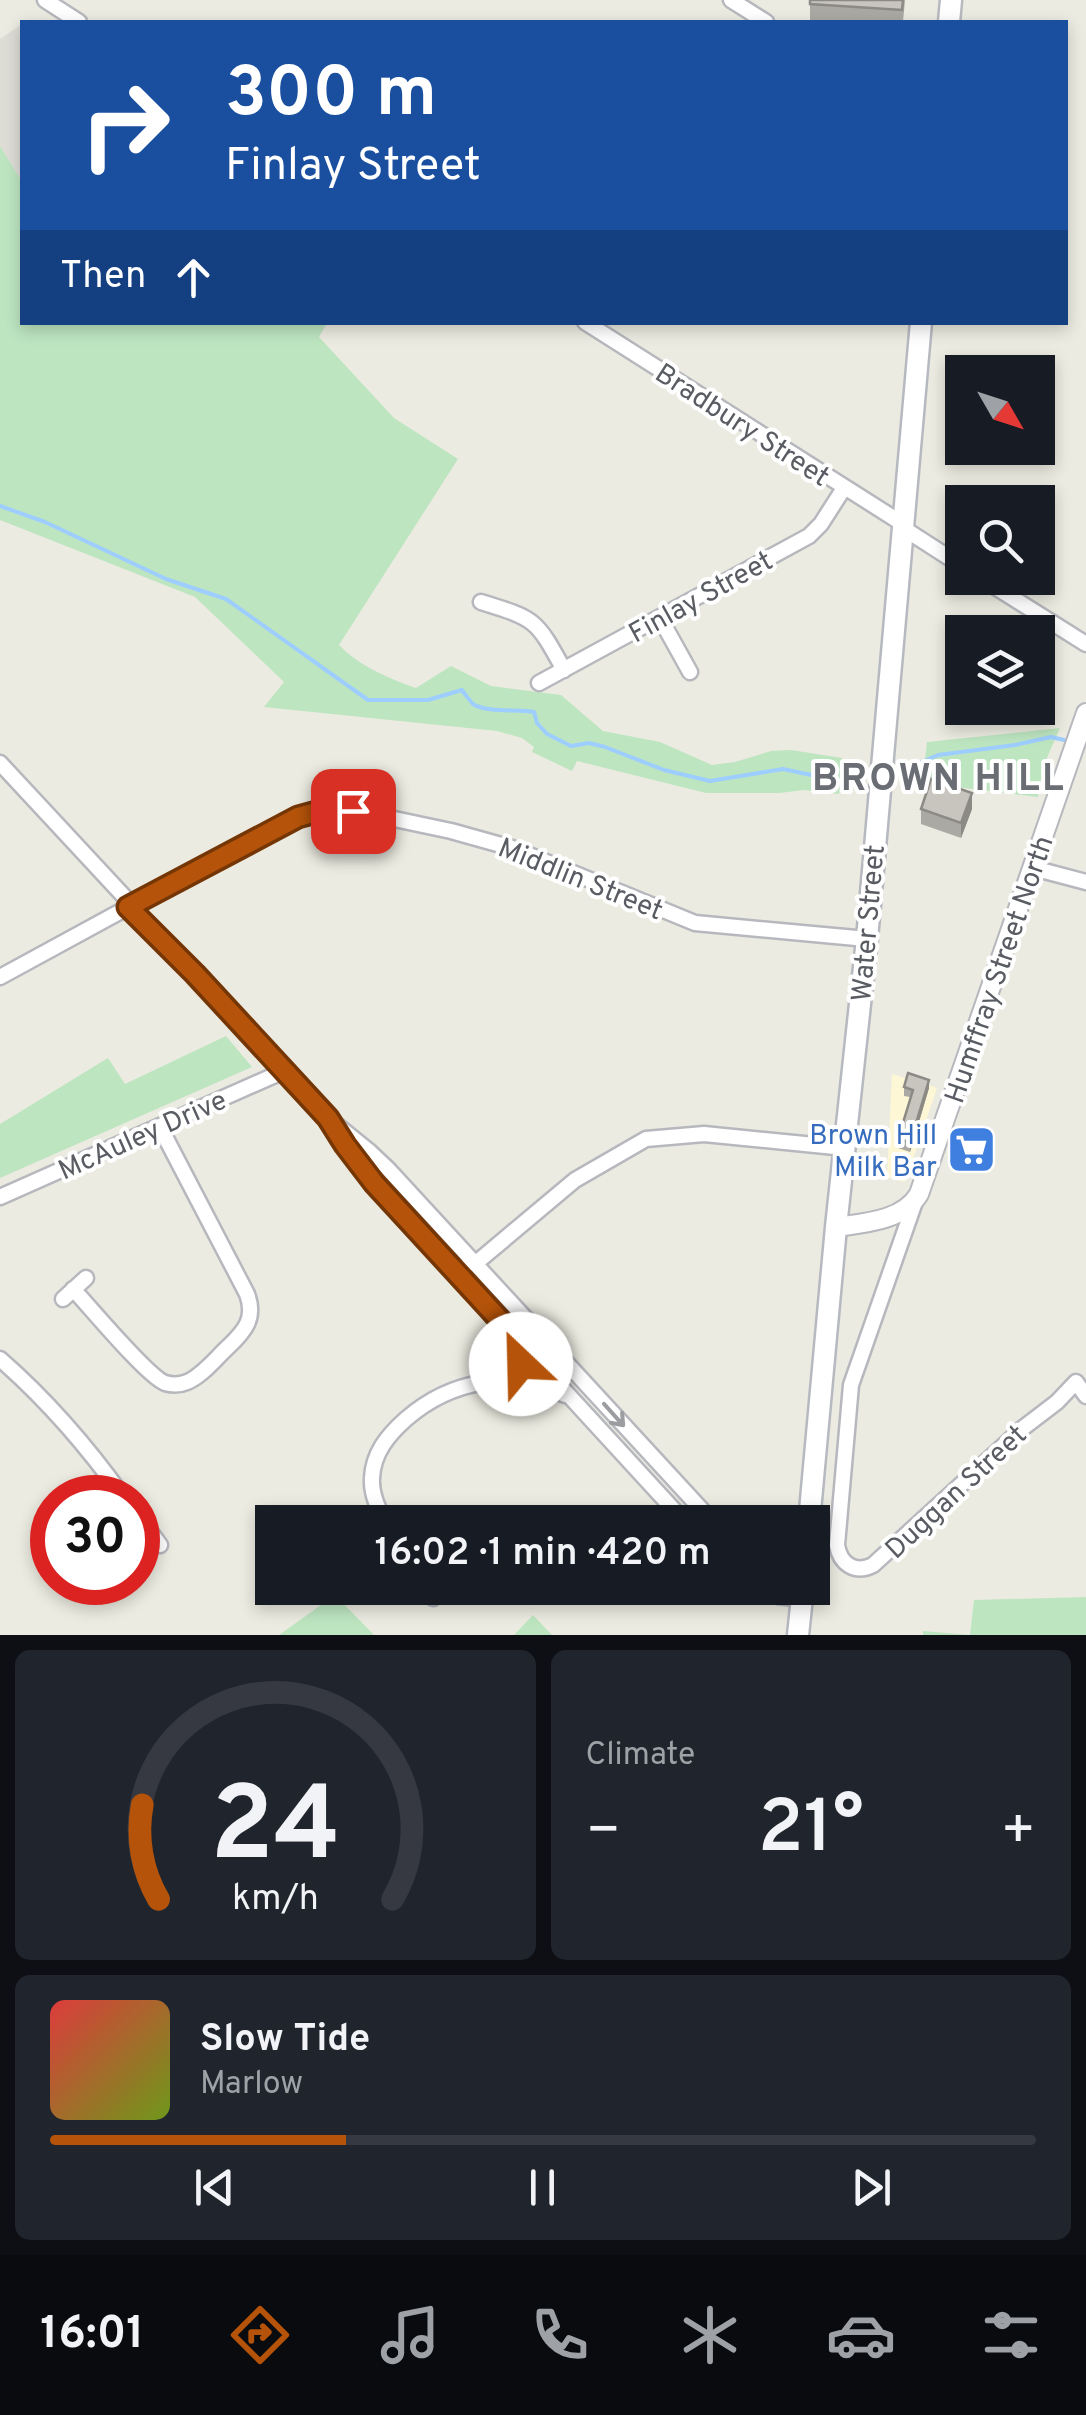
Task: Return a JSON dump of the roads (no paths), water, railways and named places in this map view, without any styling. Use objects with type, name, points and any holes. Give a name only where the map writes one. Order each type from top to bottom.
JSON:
[{"type":"main road","name":"Water Street","points":[[811,1505],[921,325]]},
{"type":"main road","points":[[798,1635],[801,1605]]},
{"type":"street","points":[[46,0],[76,20]]},
{"type":"street","points":[[731,0],[763,20]]},
{"type":"street","name":"Bradbury Street","points":[[590,325],[945,554]]},
{"type":"street","name":"Finlay Street","points":[[539,683],[809,536],[844,488]]},
{"type":"street","points":[[1008,595],[1086,644]]},
{"type":"street","points":[[481,602],[517,613],[536,624],[564,670]]},
{"type":"street","points":[[660,618],[690,672]]},
{"type":"street","name":"Humffray Street North","points":[[919,1194],[1086,713]]},
{"type":"street","points":[[0,764],[328,1118],[370,1152],[476,1263],[697,1505]]},
{"type":"street","name":"Middlin Street","points":[[130,906],[298,817],[320,811],[353,811],[528,853],[695,923],[866,939]]},
{"type":"street","points":[[1033,868],[1086,882]]},
{"type":"street","points":[[0,977],[130,906]]},
{"type":"street","name":"McAuley Drive","points":[[0,1197],[284,1071]]},
{"type":"street","points":[[328,1118],[374,1183],[669,1505]]},
{"type":"street","points":[[86,1278],[68,1294],[154,1376],[169,1384],[192,1380],[247,1326],[251,1312],[247,1294],[160,1126]]},
{"type":"street","points":[[457,1273],[476,1263],[575,1180],[646,1138],[704,1134],[845,1148]]},
{"type":"street","points":[[836,1227],[899,1213],[912,1205],[919,1194]]},
{"type":"street","name":"Duggan Street","points":[[919,1194],[852,1385],[837,1545],[841,1559],[862,1569],[876,1563],[1076,1382],[1086,1396]]},
{"type":"street","points":[[378,1505],[372,1479],[387,1437],[440,1394],[510,1376],[520,1366],[522,1344]]},
{"type":"street","points":[[0,1359],[67,1424],[106,1475]]},
{"type":"street","points":[[498,1380],[548,1388],[575,1402]]},
{"type":"waterway","points":[[0,506],[45,522],[166,579],[226,599],[368,700],[428,700],[462,690],[479,707],[534,712],[537,723],[547,734],[571,746],[589,743],[605,747],[664,770],[710,781],[783,769],[853,782]]},
{"type":"waterway","points":[[894,774],[938,755],[1051,737],[1064,740]]},
{"type":"place","name":"Brown Hill Milk Bar","points":[[972,1150]]},
{"type":"district","name":"BROWN HILL","points":[[939,777]]}]
